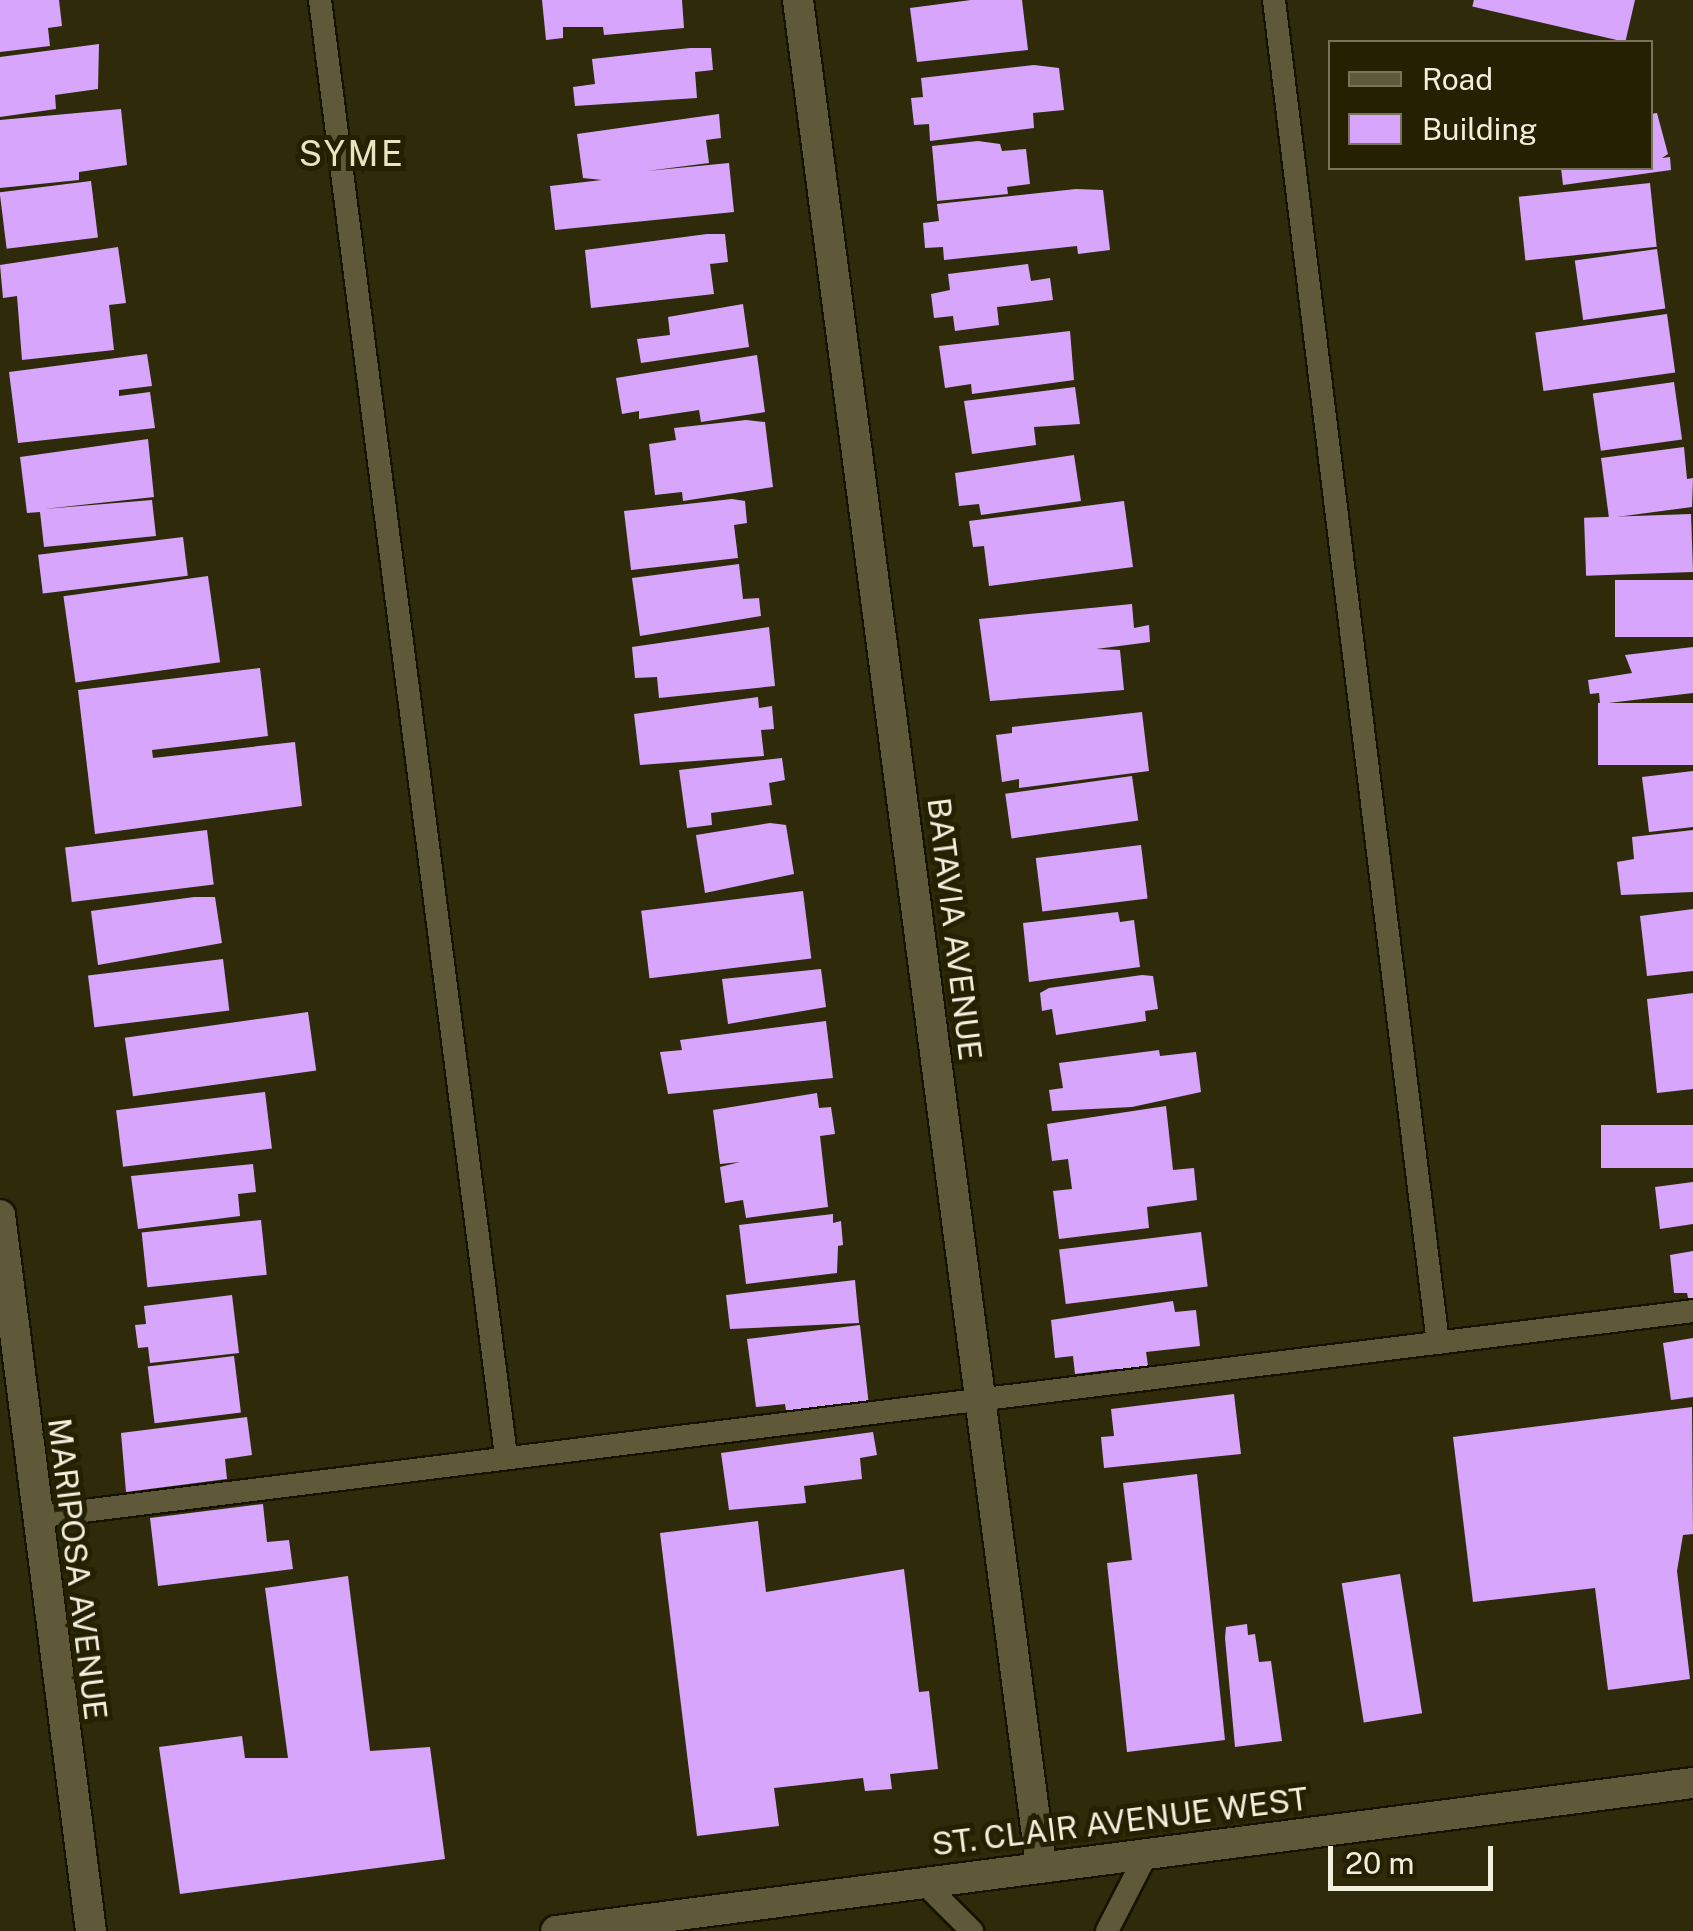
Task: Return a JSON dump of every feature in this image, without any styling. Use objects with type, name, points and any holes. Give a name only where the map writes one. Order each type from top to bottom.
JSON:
[{"type":"street","name":"BATAVIA AVENUE","points":[[798,0],[1041,1868]]},
{"type":"street","name":"MARIPOSA AVENUE","points":[[0,1216],[35,1517],[91,1931]]},
{"type":"street","name":"ST. CLAIR AVENUE WEST","points":[[556,1931],[1693,1784]]},
{"type":"lane","points":[[320,0],[506,1456]]},
{"type":"lane","points":[[1274,0],[1438,1343]]},
{"type":"lane","points":[[35,1517],[979,1396],[1693,1311]]},
{"type":"lane","points":[[1107,1931],[1146,1855]]},
{"type":"lane","points":[[924,1883],[972,1931]]},
{"type":"building","points":[[0,0],[59,0],[62,26],[48,28],[50,46],[0,52]]},
{"type":"building","points":[[542,0],[682,0],[684,28],[604,35],[603,27],[563,27],[563,38],[546,40]]},
{"type":"building","points":[[971,0],[1022,0],[1028,50],[917,62],[910,8]]},
{"type":"building","points":[[1474,0],[1635,0],[1626,40],[1472,7]]},
{"type":"building","points":[[99,44],[98,89],[55,95],[56,109],[0,117],[0,57]]},
{"type":"building","points":[[711,48],[713,70],[695,72],[697,98],[575,106],[573,87],[595,84],[592,59]]},
{"type":"building","points":[[1034,65],[1059,68],[1064,110],[1033,113],[1034,128],[930,141],[929,124],[914,125],[911,98],[923,97],[921,78]]},
{"type":"building","points":[[121,109],[127,165],[79,172],[79,180],[0,188],[0,120]]},
{"type":"building","points":[[1657,113],[1668,154],[1662,158],[1670,157],[1671,170],[1563,185],[1561,170],[1653,170],[1653,114]]},
{"type":"building","points":[[719,114],[721,138],[706,140],[709,163],[647,171],[729,163],[734,212],[555,230],[550,186],[602,180],[583,178],[577,134]]},
{"type":"building","points":[[978,141],[1000,144],[1002,151],[1026,149],[1030,184],[1007,187],[1008,194],[937,201],[932,146]]},
{"type":"building","points":[[91,181],[98,238],[7,249],[0,192]]},
{"type":"building","points":[[1650,183],[1657,247],[1525,260],[1519,197]]},
{"type":"building","points":[[1076,189],[1103,190],[1110,250],[1078,254],[1077,246],[944,260],[943,247],[925,248],[923,223],[939,221],[937,204]]},
{"type":"building","points":[[725,234],[728,262],[710,264],[714,294],[591,308],[585,250]]},
{"type":"building","points":[[118,247],[126,303],[109,305],[114,350],[22,360],[17,296],[3,298],[0,265]]},
{"type":"building","points":[[1657,249],[1665,308],[1583,320],[1575,261]]},
{"type":"building","points":[[1028,264],[1031,281],[1050,278],[1053,300],[997,307],[999,325],[955,331],[953,316],[934,318],[931,294],[950,290],[948,274]]},
{"type":"building","points":[[743,304],[749,347],[641,363],[637,339],[670,335],[668,317]]},
{"type":"building","points":[[1667,314],[1675,372],[1544,391],[1535,333]]},
{"type":"building","points":[[1070,331],[1074,380],[972,394],[971,384],[945,388],[939,346]]},
{"type":"building","points":[[147,354],[152,386],[119,390],[119,396],[150,392],[155,428],[18,443],[9,372]]},
{"type":"building","points":[[757,355],[765,412],[701,422],[699,410],[639,419],[639,411],[622,414],[616,378]]},
{"type":"building","points":[[1674,382],[1682,439],[1601,451],[1593,393]]},
{"type":"building","points":[[1075,387],[1080,424],[1034,427],[1036,445],[972,454],[964,401]]},
{"type":"building","points":[[746,420],[765,422],[773,487],[683,501],[682,492],[655,495],[649,444],[676,440],[674,428]]},
{"type":"building","points":[[148,439],[154,497],[44,509],[152,500],[156,536],[44,547],[40,512],[27,513],[20,457]]},
{"type":"building","points":[[1684,447],[1687,479],[1693,478],[1692,507],[1609,518],[1601,458]]},
{"type":"building","points":[[1074,455],[1081,501],[981,515],[979,504],[959,506],[955,473]]},
{"type":"building","points":[[732,499],[745,501],[747,523],[734,525],[738,558],[631,570],[624,511]]},
{"type":"building","points":[[1124,501],[1133,567],[989,586],[984,546],[973,547],[969,521]]},
{"type":"building","points":[[1691,514],[1693,572],[1586,576],[1584,518]]},
{"type":"building","points":[[183,537],[188,576],[43,594],[38,555]]},
{"type":"building","points":[[739,564],[743,599],[759,598],[761,616],[640,636],[632,578]]},
{"type":"building","points":[[208,576],[220,662],[76,682],[63,596]]},
{"type":"building","points":[[1615,580],[1693,580],[1693,637],[1615,637]]},
{"type":"building","points":[[1132,604],[1134,628],[1149,625],[1150,642],[1096,649],[1120,650],[1124,690],[990,701],[979,619]]},
{"type":"building","points":[[769,627],[775,686],[659,698],[657,677],[635,678],[632,647]]},
{"type":"building","points":[[1693,647],[1693,693],[1600,704],[1599,693],[1590,694],[1588,680],[1632,673],[1625,655]]},
{"type":"building","points":[[260,668],[268,736],[152,750],[153,758],[295,742],[302,806],[95,834],[78,690]]},
{"type":"building","points":[[758,697],[759,708],[772,706],[774,729],[761,730],[764,756],[640,765],[634,714]]},
{"type":"building","points":[[1598,703],[1693,703],[1693,765],[1598,765]]},
{"type":"building","points":[[1142,712],[1149,771],[1019,788],[1019,779],[1002,782],[996,735],[1012,733],[1012,727]]},
{"type":"building","points":[[782,758],[785,780],[769,783],[772,805],[711,813],[712,825],[687,828],[679,770]]},
{"type":"building","points":[[1693,771],[1693,827],[1649,832],[1642,777]]},
{"type":"building","points":[[1132,776],[1138,821],[1012,838],[1005,794]]},
{"type":"building","points":[[770,823],[786,825],[794,874],[705,893],[696,835]]},
{"type":"building","points":[[207,830],[214,885],[72,902],[65,847]]},
{"type":"building","points":[[1693,830],[1693,892],[1621,895],[1617,862],[1634,859],[1632,837]]},
{"type":"building","points":[[1141,845],[1148,899],[1042,912],[1036,858]]},
{"type":"building","points":[[803,891],[811,958],[650,978],[641,911]]},
{"type":"building","points":[[215,897],[222,943],[98,965],[91,911]]},
{"type":"building","points":[[1693,909],[1693,971],[1647,976],[1640,916]]},
{"type":"building","points":[[1118,912],[1120,922],[1134,920],[1140,967],[1029,982],[1023,923]]},
{"type":"building","points":[[223,959],[229,1011],[94,1027],[88,976]]},
{"type":"building","points":[[821,969],[826,1007],[728,1024],[722,979]]},
{"type":"building","points":[[1153,976],[1158,1009],[1145,1011],[1146,1021],[1056,1035],[1052,1009],[1042,1011],[1040,993],[1049,988]]},
{"type":"building","points":[[1693,993],[1693,1089],[1657,1093],[1647,999]]},
{"type":"building","points":[[308,1012],[316,1070],[133,1096],[125,1038]]},
{"type":"building","points":[[826,1021],[833,1078],[668,1094],[660,1052],[682,1050],[680,1040]]},
{"type":"building","points":[[1159,1050],[1160,1056],[1196,1052],[1201,1092],[1132,1107],[1052,1111],[1049,1090],[1063,1088],[1059,1063]]},
{"type":"building","points":[[265,1092],[272,1149],[123,1167],[116,1110]]},
{"type":"building","points":[[817,1093],[819,1108],[831,1107],[835,1134],[820,1136],[828,1207],[746,1218],[743,1200],[725,1203],[720,1167],[740,1162],[720,1164],[713,1110]]},
{"type":"building","points":[[1166,1106],[1173,1170],[1194,1168],[1197,1200],[1147,1207],[1149,1228],[1059,1239],[1053,1191],[1072,1189],[1068,1159],[1052,1161],[1047,1124]]},
{"type":"building","points":[[1601,1125],[1693,1125],[1693,1168],[1601,1168]]},
{"type":"building","points":[[253,1164],[256,1192],[238,1194],[240,1216],[138,1229],[131,1176]]},
{"type":"building","points":[[1693,1182],[1693,1224],[1660,1229],[1655,1187]]},
{"type":"building","points":[[833,1214],[833,1223],[841,1221],[843,1245],[838,1246],[837,1273],[746,1284],[739,1225]]},
{"type":"building","points":[[261,1220],[267,1275],[147,1287],[142,1233]]},
{"type":"building","points":[[1201,1232],[1208,1287],[1066,1304],[1059,1249]]},
{"type":"building","points":[[1693,1251],[1693,1302],[1689,1303],[1687,1293],[1674,1293],[1670,1255]]},
{"type":"building","points":[[855,1280],[859,1323],[730,1329],[726,1295]]},
{"type":"building","points":[[232,1295],[239,1353],[150,1363],[148,1347],[138,1348],[135,1325],[146,1324],[144,1306]]},
{"type":"building","points":[[1173,1301],[1175,1312],[1196,1310],[1200,1346],[1146,1352],[1150,1379],[1118,1383],[1117,1369],[1075,1374],[1073,1356],[1055,1358],[1051,1320]]},
{"type":"building","points":[[860,1325],[869,1406],[787,1418],[785,1404],[756,1407],[747,1339]]},
{"type":"building","points":[[1693,1338],[1693,1397],[1671,1400],[1663,1343]]},
{"type":"building","points":[[234,1356],[241,1413],[155,1423],[148,1367]]},
{"type":"building","points":[[1234,1394],[1241,1454],[1104,1468],[1101,1437],[1114,1436],[1111,1409]]},
{"type":"building","points":[[1692,1407],[1693,1534],[1683,1535],[1677,1571],[1690,1679],[1608,1690],[1595,1588],[1473,1602],[1453,1437]]},
{"type":"building","points":[[247,1417],[252,1455],[225,1459],[227,1479],[126,1492],[121,1433]]},
{"type":"building","points":[[873,1432],[877,1455],[860,1458],[862,1479],[804,1486],[806,1503],[729,1510],[721,1453]]},
{"type":"building","points":[[1197,1474],[1225,1740],[1127,1752],[1107,1563],[1132,1560],[1123,1483]]},
{"type":"building","points":[[263,1504],[267,1542],[289,1540],[293,1569],[158,1586],[150,1518]]},
{"type":"building","points":[[758,1521],[766,1592],[904,1569],[919,1692],[929,1691],[938,1769],[890,1774],[892,1789],[865,1791],[863,1778],[774,1788],[779,1826],[697,1836],[660,1533]]},
{"type":"building","points":[[1400,1574],[1422,1713],[1364,1722],[1342,1583]]},
{"type":"building","points":[[348,1576],[370,1751],[430,1747],[445,1859],[180,1894],[159,1747],[242,1736],[245,1758],[288,1758],[265,1588]]},
{"type":"building","points":[[1247,1624],[1248,1635],[1255,1634],[1259,1662],[1271,1661],[1282,1741],[1235,1747],[1226,1627]]},
{"type":"district","name":"SYME","points":[[352,154]]}]
